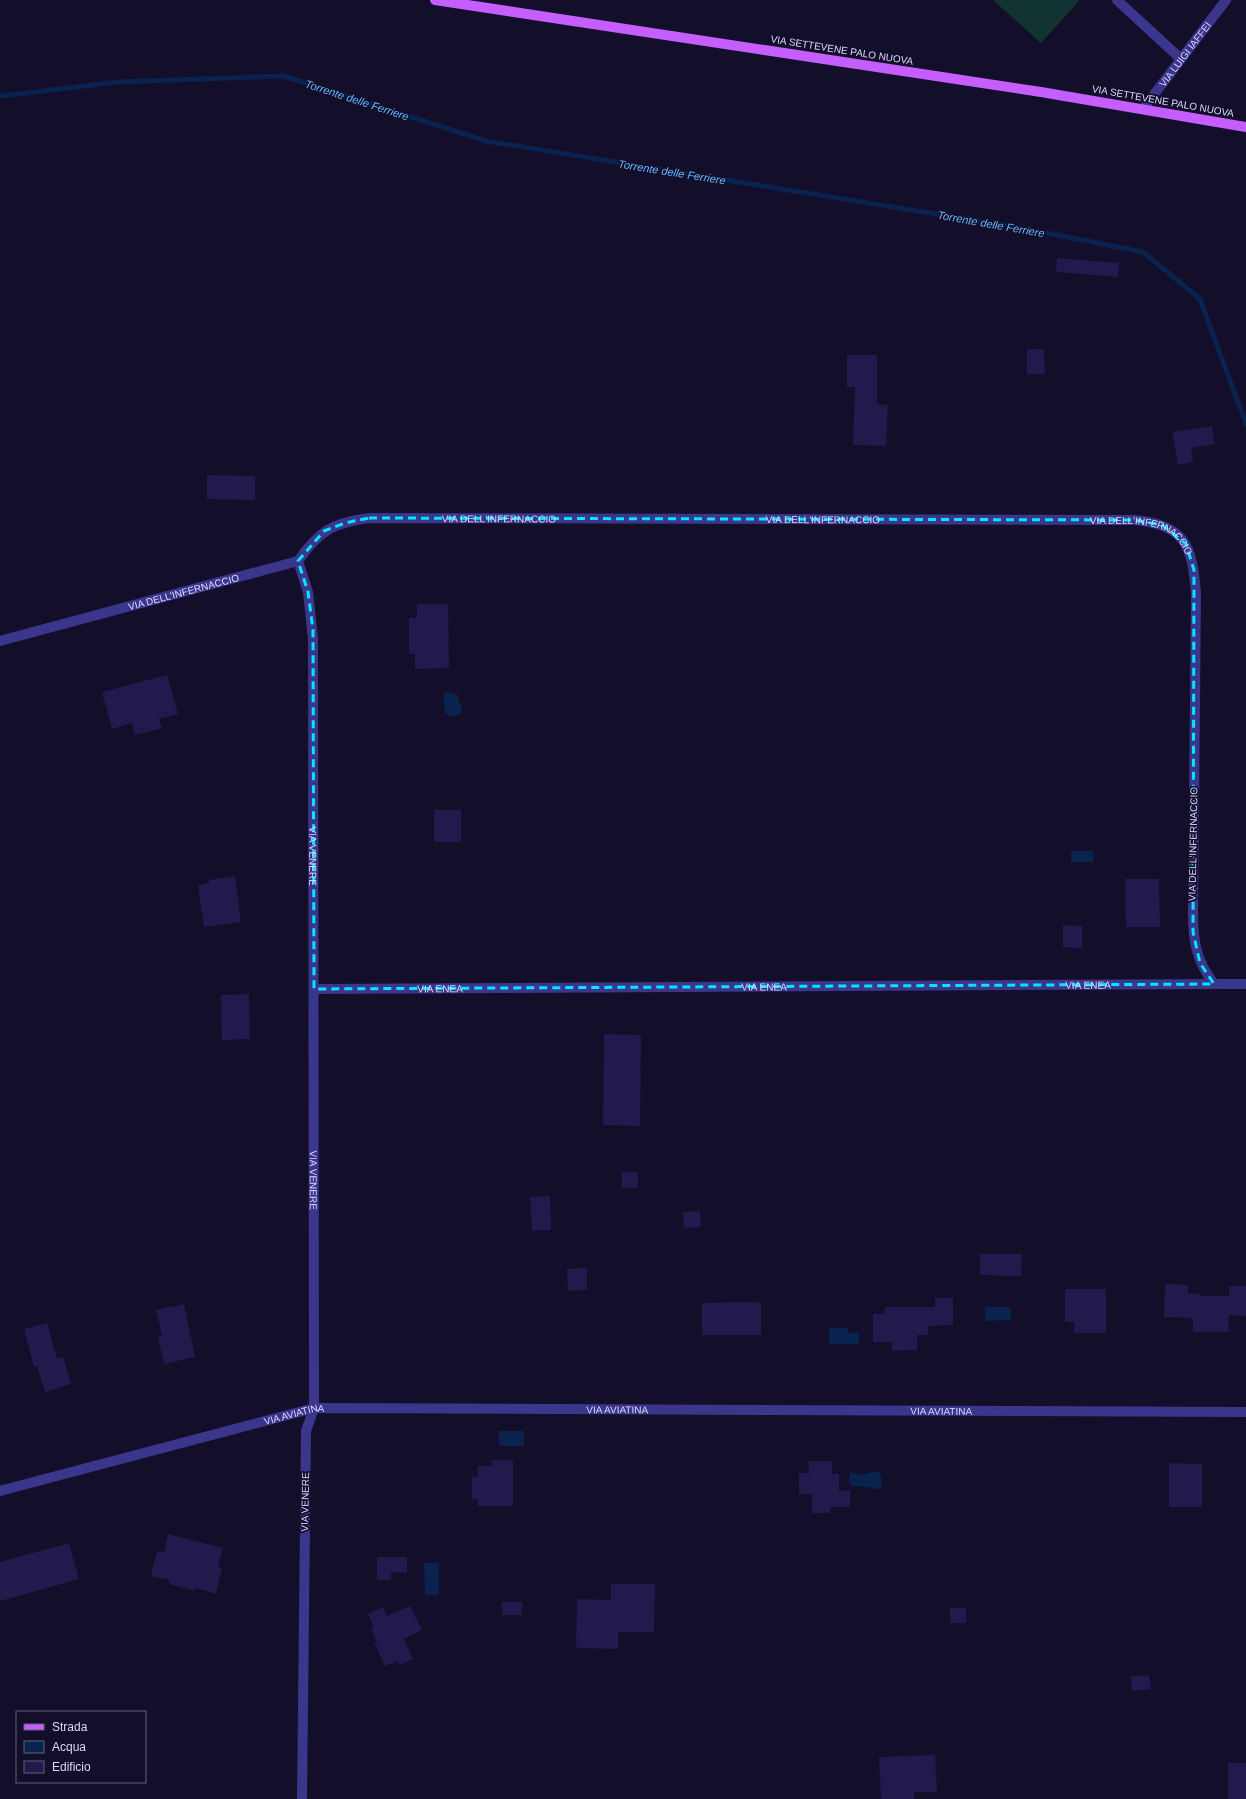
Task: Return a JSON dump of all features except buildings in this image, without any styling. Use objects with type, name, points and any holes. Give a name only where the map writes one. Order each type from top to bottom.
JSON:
[{"type":"main road","name":"VIA SETTEVENE PALO NUOVA","points":[[435,0],[1143,109],[1246,127]]},
{"type":"street","points":[[1117,0],[1181,59]]},
{"type":"street","name":"VIA LUIGI IAFFEI","points":[[1143,109],[1226,0]]},
{"type":"street","name":"VIA DELL'INFERNACCIO","points":[[0,641],[298,562],[312,542],[324,531],[345,523],[369,518],[1134,520],[1162,525],[1178,535],[1186,544],[1194,570],[1196,593],[1193,932],[1200,963],[1214,984]]},
{"type":"street","name":"VIA VENERE","points":[[298,562],[308,592],[313,630],[314,1408],[306,1431],[302,1799]]},
{"type":"street","points":[[1214,984],[1246,984]]},
{"type":"street","name":"VIA ENEA","points":[[314,989],[1214,984]]},
{"type":"street","name":"VIA AVIATINA","points":[[0,1491],[314,1408],[1246,1412]]},
{"type":"highlighted area","points":[[369,518],[1134,520],[1162,525],[1186,544],[1194,570],[1193,932],[1200,963],[1214,984],[314,989],[313,630],[308,592],[298,561],[324,531],[345,523]]},
{"type":"green space","points":[[993,0],[1078,0],[1079,1],[1041,43]]},
{"type":"water","points":[[451,692],[457,695],[462,708],[461,714],[452,717],[445,714],[445,704],[443,699],[445,693]]},
{"type":"water","points":[[1071,851],[1093,851],[1094,862],[1071,862]]},
{"type":"water","points":[[985,1307],[1011,1307],[1011,1320],[985,1321]]},
{"type":"water","points":[[829,1328],[848,1328],[849,1333],[859,1333],[859,1344],[829,1344]]},
{"type":"water","points":[[499,1431],[524,1431],[524,1446],[499,1446]]},
{"type":"water","points":[[850,1472],[860,1475],[878,1472],[881,1475],[882,1487],[877,1490],[869,1487],[852,1486],[849,1481]]},
{"type":"water","points":[[424,1563],[439,1563],[439,1595],[425,1595]]},
{"type":"waterway","name":"Torrente delle Ferriere","points":[[0,96],[118,82],[284,76],[486,141],[1016,227],[1143,252],[1200,299],[1246,424]]}]
